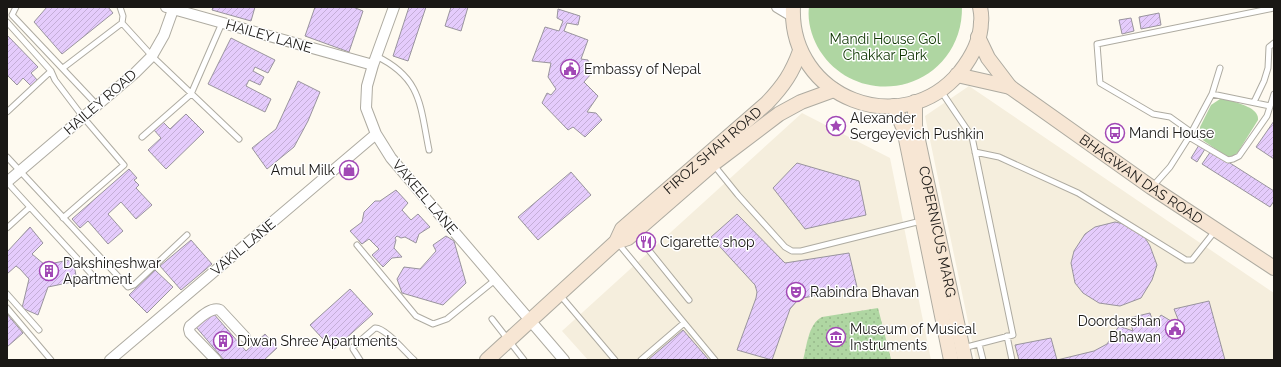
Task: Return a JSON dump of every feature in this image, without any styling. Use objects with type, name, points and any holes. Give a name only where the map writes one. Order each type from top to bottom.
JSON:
[{"type":"main road","points":[[793,11],[794,31],[800,51],[812,70],[822,81],[847,98],[877,106],[894,106],[924,99],[940,90],[966,65],[973,52],[978,37],[981,22],[980,7]]},
{"type":"main road","name":"BHAGWAN DAS ROAD","points":[[978,37],[988,58],[1010,87],[1152,187],[1274,268]]},
{"type":"main road","name":"FIROZ SHAH ROAD","points":[[616,242],[628,238],[779,91],[788,77],[800,51]]},
{"type":"main road","name":"BHAGWAN DAS ROAD","points":[[957,75],[1010,87]]},
{"type":"main road","name":"FIROZ SHAH ROAD","points":[[487,360],[616,242],[622,229],[709,160],[801,102],[834,90]]},
{"type":"main road","name":"COPERNICUS MARG","points":[[915,102],[915,126],[963,354]]},
{"type":"main road","name":"COPERNICUS MARG","points":[[894,106],[904,129],[951,360]]},
{"type":"street","name":"VAKEEL LANE","points":[[394,7],[374,61],[367,86],[366,108],[376,134],[391,158],[564,360]]},
{"type":"street","points":[[777,7],[793,11]]},
{"type":"street","name":"HAILEY LANE","points":[[171,8],[222,23],[374,61]]},
{"type":"street","name":"HAILEY ROAD","points":[[7,182],[84,117],[152,56],[164,35],[171,8]]},
{"type":"street","name":"VAKIL LANE","points":[[110,360],[376,134]]},
{"type":"street","points":[[216,360],[190,333],[190,326],[212,309],[216,308],[220,310],[244,337]]},
{"type":"lane","points":[[16,7],[12,15],[97,105]]},
{"type":"lane","points":[[63,68],[122,23],[123,16],[120,7]]},
{"type":"lane","points":[[1274,12],[1274,8],[1097,44],[1100,83],[1153,114],[1170,117],[1190,134],[1228,160],[1239,156],[1267,116],[1274,94]]},
{"type":"lane","points":[[7,22],[51,71],[55,80],[84,117],[124,164],[63,218]]},
{"type":"lane","points":[[122,23],[152,56],[239,139]]},
{"type":"lane","points":[[142,138],[191,94],[222,23]]},
{"type":"lane","points":[[1254,102],[1264,81],[1268,68],[1269,47],[1274,43]]},
{"type":"lane","points":[[374,61],[389,62],[401,71],[414,89],[418,98],[429,150]]},
{"type":"lane","points":[[1152,187],[1170,167],[1190,134],[1212,94],[1220,68]]},
{"type":"lane","points":[[7,112],[51,71]]},
{"type":"lane","points":[[940,90],[972,137],[1013,335],[979,344],[963,354]]},
{"type":"lane","points":[[1212,94],[1270,106]]},
{"type":"lane","points":[[975,152],[998,157],[1078,193],[1186,260],[1192,260],[1216,230]]},
{"type":"lane","points":[[7,157],[128,287],[134,285],[187,235]]},
{"type":"lane","points":[[709,160],[738,195],[785,246],[792,251],[801,251],[922,221]]},
{"type":"lane","points":[[7,182],[96,279]]},
{"type":"lane","points":[[7,228],[30,207]]},
{"type":"lane","points":[[634,232],[689,300]]},
{"type":"lane","points":[[616,242],[715,360]]},
{"type":"lane","points":[[357,245],[416,316],[433,324],[447,319],[495,280]]},
{"type":"lane","points":[[7,294],[39,330]]},
{"type":"lane","points":[[559,294],[616,360]]},
{"type":"lane","points":[[7,308],[51,360]]},
{"type":"lane","points":[[492,319],[524,360]]},
{"type":"lane","points":[[641,360],[684,323]]},
{"type":"lane","points":[[360,360],[354,352],[353,347],[375,328],[378,328],[391,338],[414,360]]},
{"type":"lane","points":[[1006,336],[1012,360]]},
{"type":"lane","points":[[979,344],[982,360]]},
{"type":"shaded area","points":[[969,86],[1274,293],[1274,360],[976,360],[925,116]]},
{"type":"shaded area","points":[[802,113],[890,158],[931,360],[588,360],[562,331]]},
{"type":"green space","name":"Mandi House Gol Chakkar Park","points":[[809,7],[962,7],[958,34],[947,55],[932,70],[914,81],[894,86],[874,86],[853,80],[835,68],[820,51],[809,24]]},
{"type":"green space","points":[[1220,99],[1245,105],[1254,110],[1258,116],[1258,120],[1234,157],[1226,156],[1201,138],[1200,127],[1211,105]]},
{"type":"green space","points":[[878,308],[891,359],[803,360],[811,330],[817,320],[822,317]]},
{"type":"building","points":[[47,7],[108,7],[113,13],[62,54],[34,22]]},
{"type":"building","points":[[213,7],[255,7],[251,21],[212,10]]},
{"type":"building","points":[[315,7],[353,7],[363,11],[349,52],[305,36]]},
{"type":"building","points":[[409,7],[426,7],[408,61],[393,56]]},
{"type":"building","points":[[451,7],[468,7],[461,31],[445,26]]},
{"type":"building","name":"Embassy of Nepal","points":[[558,9],[580,16],[578,25],[567,23],[564,31],[588,40],[581,59],[588,60],[591,74],[584,82],[598,96],[587,112],[596,113],[602,120],[585,137],[573,127],[568,130],[542,103],[547,93],[551,95],[556,89],[548,77],[551,63],[532,61],[545,27],[559,31],[563,21],[557,18]]},
{"type":"building","points":[[1159,13],[1161,25],[1141,29],[1139,17]]},
{"type":"building","points":[[1131,18],[1134,31],[1122,34],[1119,20]]},
{"type":"building","points":[[7,35],[38,67],[31,73],[38,81],[32,87],[23,78],[17,85],[7,75]]},
{"type":"building","points":[[231,38],[275,60],[268,73],[255,67],[253,71],[264,77],[260,85],[249,80],[246,86],[271,99],[265,112],[208,84]]},
{"type":"building","points":[[298,81],[320,92],[308,121],[294,147],[267,169],[252,148],[276,129]]},
{"type":"building","points":[[186,114],[204,132],[166,169],[148,150],[161,138],[154,130],[163,122],[170,129]]},
{"type":"building","points":[[1274,121],[1274,159],[1256,147]]},
{"type":"building","points":[[1199,145],[1205,149],[1197,162],[1191,158]]},
{"type":"building","points":[[1211,151],[1274,191],[1274,201],[1270,207],[1202,164]]},
{"type":"building","points":[[797,163],[859,181],[866,215],[805,229],[773,188]]},
{"type":"building","points":[[129,169],[137,178],[134,180],[139,185],[136,188],[152,205],[136,219],[121,202],[108,214],[123,231],[108,244],[88,221],[80,228],[72,219]]},
{"type":"building","points":[[571,172],[591,195],[538,240],[518,217]]},
{"type":"building","points":[[396,190],[408,203],[402,210],[411,220],[418,214],[430,227],[419,234],[416,243],[405,237],[401,238],[397,236],[395,238],[394,248],[402,257],[392,258],[383,267],[372,255],[379,249],[369,239],[362,244],[350,231],[362,222],[364,212],[375,201],[380,201]]},
{"type":"building","points":[[737,214],[785,263],[849,253],[857,287],[803,298],[797,301],[790,309],[772,360],[737,350],[757,292],[755,285],[711,237]]},
{"type":"building","points":[[1115,222],[1128,225],[1144,236],[1150,246],[1157,265],[1152,280],[1141,298],[1120,306],[1099,303],[1083,293],[1075,283],[1071,263],[1074,251],[1085,234],[1095,227]]},
{"type":"building","name":"Dakshineshwar Apartment","points":[[30,227],[43,243],[32,254],[45,265],[73,259],[77,281],[48,287],[38,315],[22,308],[29,279],[16,266],[7,274],[7,252]]},
{"type":"building","points":[[446,236],[454,241],[466,283],[443,305],[402,293],[397,279],[404,267],[420,269],[436,251],[433,245]]},
{"type":"building","points":[[191,240],[212,264],[181,290],[160,266]]},
{"type":"building","points":[[155,270],[173,287],[147,313],[129,295]]},
{"type":"building","points":[[350,289],[373,314],[333,350],[310,325]]},
{"type":"building","name":"Doordarshan Bhawan","points":[[1209,301],[1225,360],[1057,360],[1094,351],[1107,344],[1119,326],[1133,331],[1129,318],[1150,313],[1154,325],[1161,315],[1181,327],[1174,309]]},
{"type":"building","name":"Diwan Shree Apartments","points":[[213,313],[246,351],[265,334],[277,348],[264,360],[224,360],[196,327]]},
{"type":"building","points":[[7,314],[23,333],[7,347]]},
{"type":"building","points":[[683,330],[709,360],[648,360]]},
{"type":"building","points":[[1051,338],[1057,360],[1019,360],[1015,345]]},
{"type":"place","name":"Embassy of Nepal","points":[[570,69]]},
{"type":"place","name":"Alexander Sergeyevich Pushkin","points":[[836,126]]},
{"type":"place","name":"Mandi House","points":[[1115,133]]},
{"type":"place","name":"Amul Milk","points":[[349,170]]},
{"type":"place","name":"Cigarette shop","points":[[646,242]]},
{"type":"place","name":"Dakshineshwar Apartment","points":[[49,271]]},
{"type":"place","name":"Rabindra Bhavan","points":[[796,292]]},
{"type":"place","name":"Doordarshan Bhawan","points":[[1175,329]]},
{"type":"place","name":"Museum of Musical Instruments","points":[[836,337]]},
{"type":"place","name":"Diwan Shree Apartments","points":[[223,341]]}]
